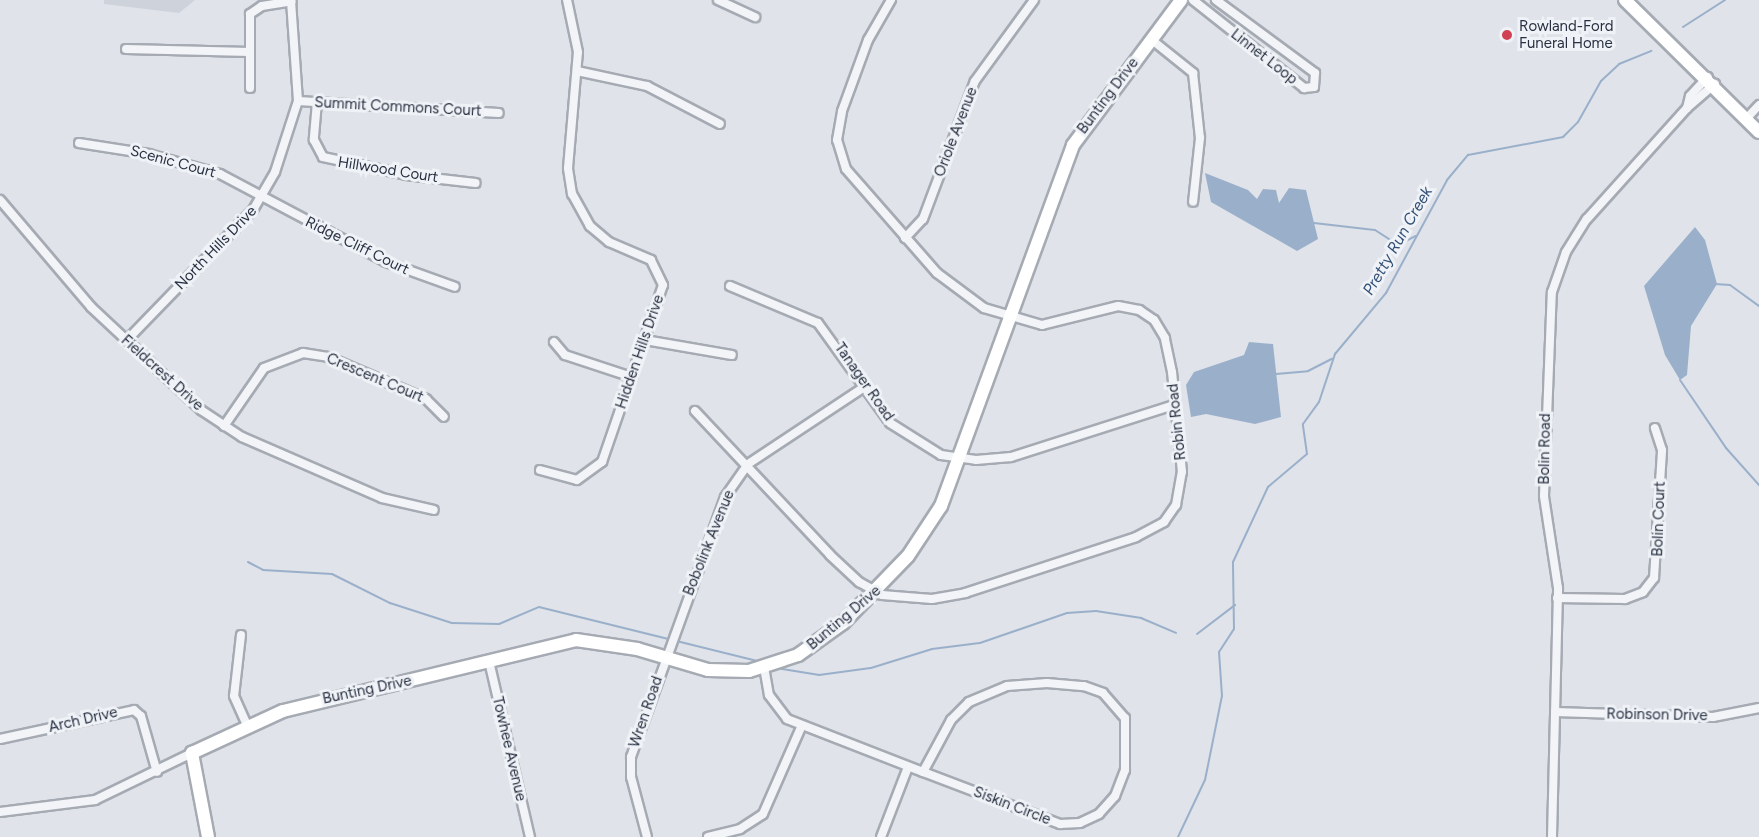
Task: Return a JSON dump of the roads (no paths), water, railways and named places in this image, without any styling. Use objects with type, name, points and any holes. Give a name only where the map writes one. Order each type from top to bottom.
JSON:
[{"type":"street","name":"Hidden Hills Drive","points":[[540,470],[572,480],[595,470],[632,377],[661,293],[658,268],[646,257],[600,236],[579,210],[570,186],[577,71],[576,30],[567,0]]},
{"type":"street","points":[[718,0],[755,17]]},
{"type":"street","name":"Robin Road","points":[[876,593],[918,599],[954,596],[1158,526],[1173,511],[1181,489],[1174,405],[1165,338],[1142,312],[1111,306],[1050,324],[1011,318],[955,290],[904,238],[850,177],[837,140],[842,111],[868,39],[891,0]]},
{"type":"street","name":"Oriole Avenue","points":[[904,238],[923,219],[975,81],[1034,0]]},
{"type":"street","name":"Bunting Drive","points":[[0,812],[79,804],[157,772],[247,725],[298,706],[576,640],[608,643],[718,672],[764,667],[818,643],[876,593],[933,521],[962,458],[1073,145],[1180,0]]},
{"type":"street","name":"Linnet Loop","points":[[1193,0],[1304,88],[1314,87],[1315,73],[1216,0]]},
{"type":"street","points":[[1625,0],[1711,81],[1759,132]]},
{"type":"street","points":[[250,88],[250,14],[262,6],[292,1]]},
{"type":"street","name":"North Hills Drive","points":[[126,341],[261,199],[289,140],[298,101],[292,1]]},
{"type":"street","points":[[1228,29],[1239,16]]},
{"type":"street","points":[[1152,40],[1193,74],[1200,138],[1193,202]]},
{"type":"street","points":[[126,49],[250,52]]},
{"type":"street","points":[[577,71],[647,86],[720,124]]},
{"type":"street","name":"Bolin Road","points":[[1552,837],[1557,598],[1544,496],[1549,318],[1554,286],[1566,252],[1587,219],[1687,108],[1690,96],[1711,81]]},
{"type":"street","name":"Summit Commons Court","points":[[298,101],[499,113]]},
{"type":"street","name":"Hillwood Court","points":[[317,102],[314,140],[323,157],[394,173],[476,183]]},
{"type":"street","points":[[1746,119],[1759,105]]},
{"type":"street","name":"Scenic Court","points":[[79,143],[204,169],[231,179],[261,199]]},
{"type":"street","name":"Ridge Cliff Court","points":[[261,199],[386,262],[455,287]]},
{"type":"street","name":"Fieldcrest Drive","points":[[0,200],[44,255],[126,341],[180,393],[224,426],[393,503],[435,510]]},
{"type":"street","name":"Tanager Road","points":[[730,286],[810,317],[832,337],[883,414],[907,437],[932,451],[962,458],[1011,457],[1174,405]]},
{"type":"street","points":[[645,340],[732,355]]},
{"type":"street","points":[[554,342],[565,355],[632,377]]},
{"type":"street","name":"Crescent Court","points":[[224,426],[259,373],[278,359],[303,353],[328,357],[426,399],[444,417]]},
{"type":"street","name":"Bobolink Avenue","points":[[666,658],[725,497],[748,464],[866,386]]},
{"type":"street","points":[[695,411],[748,464],[830,555],[876,593]]},
{"type":"street","name":"Bolin Court","points":[[1557,598],[1625,599],[1643,592],[1654,578],[1662,450],[1655,428]]},
{"type":"street","points":[[241,634],[234,696],[247,725]]},
{"type":"street","name":"Wren Road","points":[[647,837],[630,764],[666,658]]},
{"type":"street","name":"Towhee Avenue","points":[[489,661],[530,837]]},
{"type":"street","name":"Siskin Circle","points":[[764,667],[776,709],[802,725],[923,772],[1055,823],[1080,823],[1105,808],[1119,788],[1127,760],[1125,718],[1109,697],[1084,686],[1007,686],[976,698],[957,713],[923,772]]},
{"type":"street","name":"Robinson Drive","points":[[1555,712],[1728,716],[1759,708]]},
{"type":"street","name":"Arch Drive","points":[[0,739],[134,710],[141,716],[157,772]]},
{"type":"street","points":[[708,837],[740,829],[763,814],[802,725]]},
{"type":"street","points":[[192,753],[208,837]]},
{"type":"street","points":[[881,837],[908,766]]},
{"type":"water","points":[[1205,173],[1248,190],[1257,199],[1263,189],[1276,190],[1279,203],[1289,188],[1306,190],[1318,239],[1297,251],[1211,202]]},
{"type":"water","points":[[1695,227],[1705,240],[1717,284],[1691,326],[1687,375],[1680,380],[1665,355],[1644,286]]},
{"type":"water","points":[[1249,342],[1273,344],[1281,417],[1255,424],[1206,414],[1191,417],[1186,385],[1194,372],[1244,355]]},
{"type":"waterway","name":"Pretty Run Creek","points":[[1683,27],[1725,0]]},
{"type":"waterway","name":"Pretty Run Creek","points":[[1178,837],[1205,780],[1222,696],[1219,652],[1234,629],[1233,562],[1268,487],[1307,454],[1303,424],[1319,402],[1335,354],[1386,293],[1447,180],[1468,155],[1563,137],[1578,122],[1601,81],[1619,64],[1652,51]]},
{"type":"waterway","points":[[1314,223],[1375,230],[1398,245],[1416,236]]},
{"type":"waterway","points":[[1715,284],[1730,285],[1759,306]]},
{"type":"waterway","points":[[1276,374],[1308,371],[1332,359]]},
{"type":"waterway","points":[[1680,380],[1726,448],[1759,485]]},
{"type":"waterway","points":[[248,562],[263,570],[332,574],[390,603],[452,623],[499,624],[539,607],[762,662]]},
{"type":"waterway","points":[[1197,634],[1235,605]]},
{"type":"waterway","points":[[776,668],[819,675],[871,668],[932,649],[980,643],[1067,613],[1096,611],[1141,618],[1176,633]]},
{"type":"place","name":"Rowland-Ford Funeral Home","points":[[1507,35]]}]
